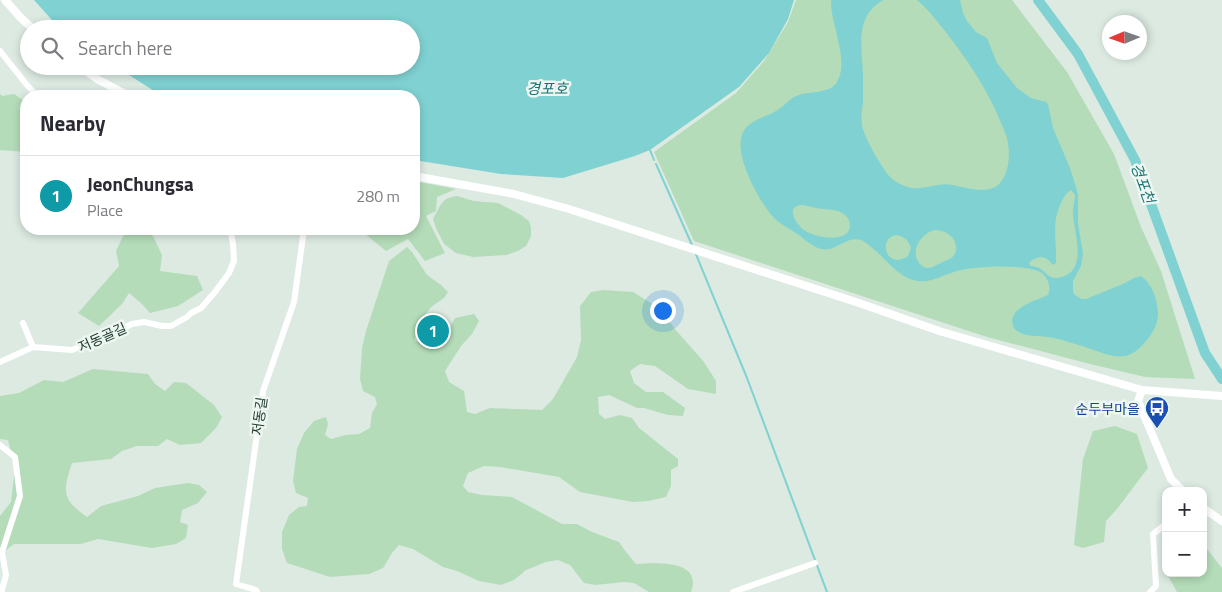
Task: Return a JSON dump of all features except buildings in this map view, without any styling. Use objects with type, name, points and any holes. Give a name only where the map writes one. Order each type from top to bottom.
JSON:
[{"type":"street","points":[[5,0],[23,20]]},
{"type":"street","points":[[0,51],[32,90]]},
{"type":"street","points":[[93,75],[119,90]]},
{"type":"street","points":[[420,177],[514,194],[564,207],[859,302],[939,330],[1142,390],[1222,396]]},
{"type":"street","name":"저동골길","points":[[0,362],[34,347],[72,350],[132,324],[144,322],[171,326],[201,308],[229,273],[234,262],[231,235]]},
{"type":"street","name":"저동길","points":[[257,592],[256,590],[236,584],[263,391],[294,302],[303,235]]},
{"type":"street","points":[[23,323],[34,347]]},
{"type":"street","points":[[1142,390],[1138,401],[1171,480],[1179,487]]},
{"type":"street","points":[[0,445],[15,457],[20,496],[2,552],[6,575],[0,592]]},
{"type":"street","points":[[1207,511],[1222,521]]},
{"type":"street","points":[[1150,592],[1156,586],[1153,534],[1162,527]]},
{"type":"street","points":[[733,592],[815,563]]},
{"type":"green space","points":[[796,0],[1012,0],[1067,72],[1114,154],[1141,227],[1161,271],[1195,379],[1145,377],[987,337],[694,241],[654,152],[736,93],[764,61],[788,22]]},
{"type":"green space","points":[[0,94],[2,96],[14,94],[20,98],[20,152],[0,150]]},
{"type":"green space","points":[[420,182],[456,189],[437,197],[436,211],[426,216],[445,253],[425,261],[408,239],[386,251],[366,235],[420,235]]},
{"type":"green space","points":[[457,196],[474,201],[498,203],[521,215],[529,221],[531,228],[531,236],[526,246],[506,255],[473,257],[456,253],[444,244],[433,219],[444,201]]},
{"type":"green space","points":[[124,235],[152,235],[162,255],[160,271],[197,276],[203,290],[178,306],[150,313],[129,293],[122,304],[99,326],[78,313],[119,266],[116,251]]},
{"type":"green space","points":[[407,247],[427,275],[448,292],[444,298],[431,307],[415,329],[415,341],[423,343],[447,342],[451,325],[455,318],[474,314],[479,321],[472,334],[461,346],[445,371],[449,382],[464,391],[467,412],[475,414],[490,408],[542,410],[553,399],[577,357],[581,340],[580,306],[591,292],[604,290],[633,292],[662,310],[674,328],[704,362],[716,381],[716,394],[688,389],[655,366],[640,364],[630,371],[634,383],[646,392],[663,392],[685,408],[683,416],[668,415],[644,408],[637,408],[609,395],[598,397],[599,414],[605,419],[620,415],[632,418],[639,428],[678,459],[678,466],[671,470],[671,486],[666,497],[633,502],[580,492],[559,477],[484,466],[468,473],[463,486],[468,492],[512,497],[562,524],[577,524],[619,542],[636,564],[654,563],[684,568],[690,574],[693,581],[691,592],[649,592],[634,583],[624,582],[595,585],[584,583],[570,565],[558,560],[546,562],[526,570],[514,580],[501,585],[479,581],[443,567],[413,549],[399,545],[383,568],[369,574],[330,577],[287,563],[282,549],[282,532],[289,515],[299,507],[307,506],[308,498],[296,493],[293,481],[297,449],[304,433],[314,421],[326,417],[328,424],[325,435],[331,439],[359,434],[370,428],[372,413],[377,404],[375,397],[363,391],[360,379],[362,348],[389,261]]},
{"type":"green space","points":[[93,369],[148,374],[155,384],[165,391],[174,382],[186,383],[214,405],[222,417],[216,428],[201,443],[180,445],[167,439],[158,446],[137,446],[122,451],[111,459],[72,463],[69,473],[66,488],[68,499],[72,505],[87,517],[101,506],[138,496],[155,488],[188,483],[199,485],[207,492],[198,503],[182,510],[180,522],[188,525],[186,538],[176,544],[152,548],[98,539],[81,544],[14,544],[6,550],[0,559],[0,516],[11,502],[15,467],[8,440],[0,439],[0,396],[19,393],[44,380],[63,382]]},
{"type":"green space","points":[[1115,426],[1137,434],[1148,468],[1106,521],[1104,542],[1083,548],[1074,545],[1083,459],[1093,431]]},
{"type":"green space","points":[[1207,549],[1222,568],[1222,592],[1177,592],[1169,577],[1207,577]]},
{"type":"water","name":"경포호","points":[[34,0],[794,0],[788,19],[769,53],[739,87],[650,150],[563,178],[501,174],[420,161],[420,90],[153,90],[129,75],[420,75],[420,20],[52,20]]},
{"type":"water","points":[[831,0],[883,0],[868,15],[862,33],[862,122],[863,131],[870,145],[891,178],[911,188],[947,184],[984,190],[996,187],[1005,174],[1009,153],[1006,134],[994,106],[968,62],[935,19],[917,0],[960,0],[967,21],[976,32],[987,38],[997,63],[1017,88],[1031,98],[1048,104],[1053,128],[1070,168],[1078,195],[1078,224],[1083,253],[1081,266],[1073,281],[1074,294],[1081,299],[1086,299],[1141,276],[1154,293],[1157,303],[1157,321],[1151,335],[1139,349],[1126,356],[1112,356],[1058,339],[1030,336],[1017,331],[1012,323],[1015,313],[1028,303],[1048,295],[1049,292],[1047,279],[1043,274],[1036,271],[1014,267],[973,268],[932,280],[912,280],[900,274],[867,243],[861,240],[852,239],[833,248],[820,249],[772,216],[758,195],[747,172],[743,160],[741,138],[745,129],[751,123],[777,110],[795,96],[830,89],[837,82],[840,73],[841,53]],"holes":[[[1071,190],[1075,195],[1073,212],[1078,253],[1073,270],[1066,275],[1053,278],[1029,263],[1035,258],[1040,257],[1047,259],[1053,265],[1056,263],[1056,218],[1065,195]],[[805,205],[842,213],[849,221],[849,230],[846,234],[836,238],[809,233],[795,220],[793,212],[796,206]],[[938,230],[946,233],[954,240],[956,250],[951,258],[933,267],[925,268],[917,259],[916,249],[921,239],[929,232]],[[897,235],[908,241],[911,248],[908,256],[901,260],[890,257],[886,247],[891,237]]]},
{"type":"waterway","name":"경포천","points":[[1038,0],[1078,54],[1135,160],[1205,353],[1222,379]]},
{"type":"waterway","points":[[650,150],[654,160]]},
{"type":"waterway","points":[[656,164],[692,245]]},
{"type":"waterway","points":[[695,252],[747,378],[827,592]]},
{"type":"place","name":"JeonChungsa","points":[[433,331]]},
{"type":"place","name":"순두부마을","points":[[1157,429]]}]
